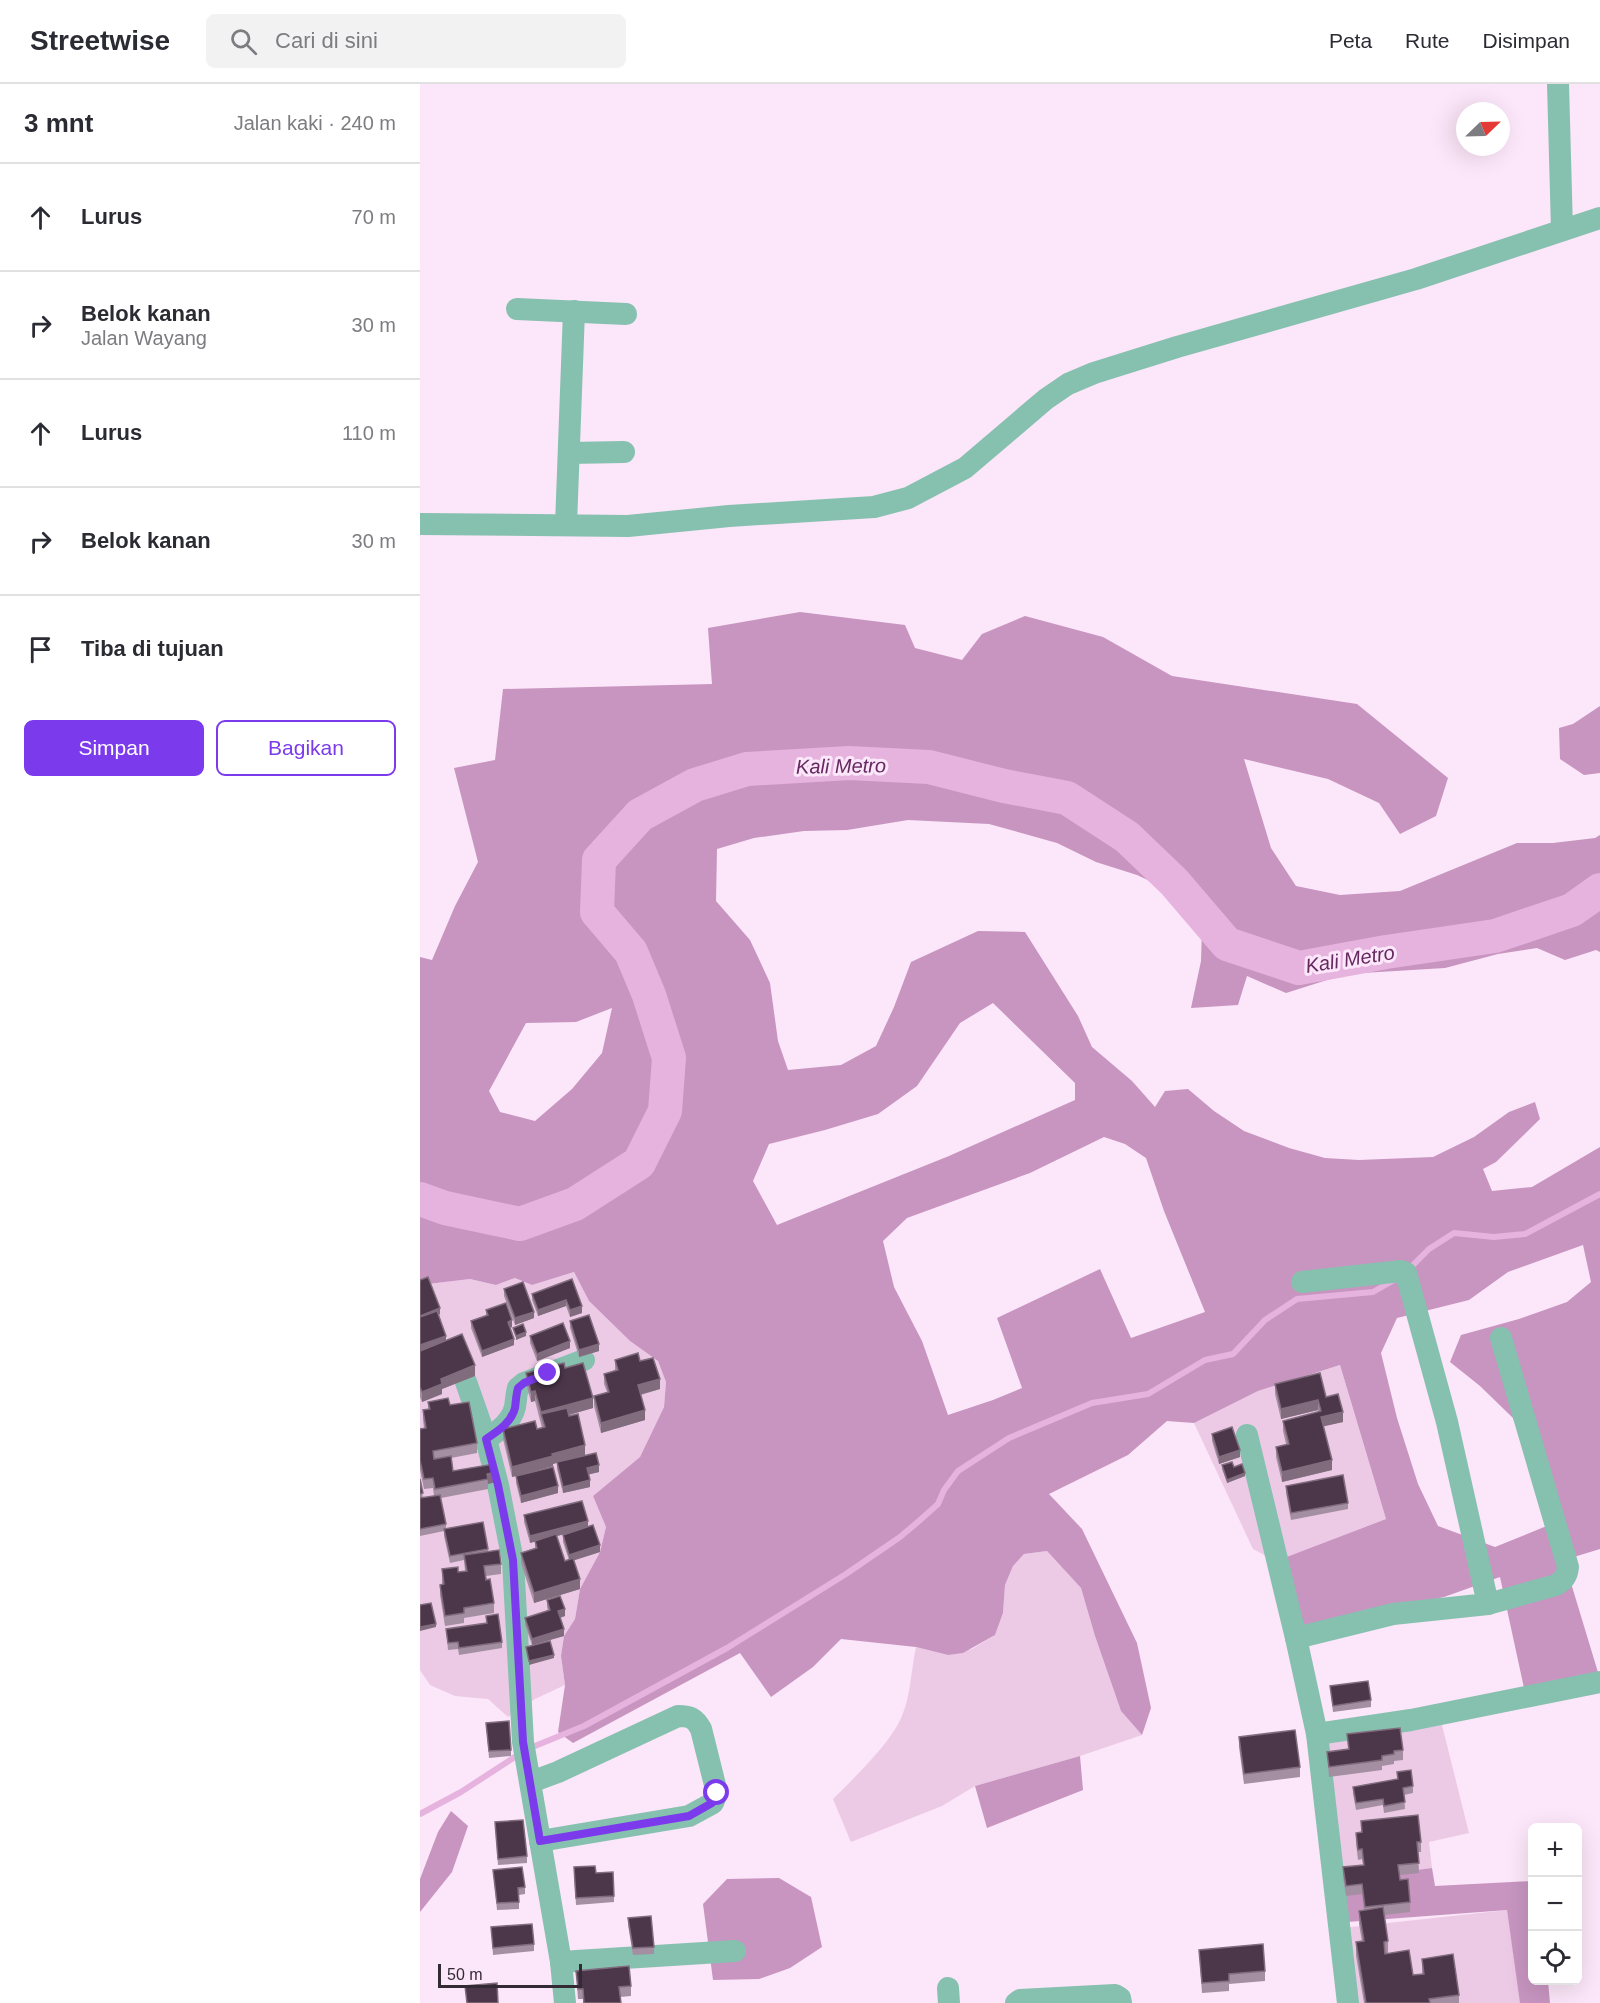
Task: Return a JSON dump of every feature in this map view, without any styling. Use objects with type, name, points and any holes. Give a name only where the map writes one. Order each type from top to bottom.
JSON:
[{"type":"street","points":[[1558,84],[1562,230]]},
{"type":"street","points":[[420,524],[628,526],[729,516],[874,507],[908,498],[965,468],[1046,399],[1068,384],[1094,373],[1416,279],[1600,218]]},
{"type":"street","points":[[517,309],[626,314]]},
{"type":"street","points":[[566,525],[574,311]]},
{"type":"street","points":[[569,453],[624,452]]},
{"type":"street","points":[[1302,1282],[1401,1271],[1406,1273],[1447,1422],[1488,1604]]},
{"type":"street","points":[[1296,1638],[1393,1614],[1488,1604],[1556,1585],[1568,1575],[1568,1567],[1501,1338]]},
{"type":"street","points":[[486,1439],[501,1429],[511,1417],[518,1388],[524,1383],[584,1360]]},
{"type":"street","points":[[466,1382],[486,1439],[508,1482],[527,1762],[561,1962],[565,2003]]},
{"type":"street","points":[[1247,1435],[1317,1734],[1348,2003]]},
{"type":"street","points":[[1317,1734],[1411,1720],[1600,1682]]},
{"type":"street","points":[[527,1762],[558,1772],[678,1716],[687,1716],[696,1719],[701,1729],[717,1793],[712,1803],[689,1816],[540,1841]]},
{"type":"street","points":[[561,1962],[735,1951]]},
{"type":"street","points":[[1016,2003],[1020,2000],[1115,1995],[1120,1998],[1121,2003]]},
{"type":"shaded area","points":[[800,612],[905,625],[915,648],[962,660],[982,634],[1025,616],[1103,637],[1172,676],[1357,704],[1448,778],[1436,816],[1400,834],[1379,803],[1328,779],[1244,759],[1271,848],[1296,886],[1340,895],[1400,891],[1517,843],[1553,843],[1595,838],[1600,835],[1600,952],[1596,950],[1565,960],[1537,948],[1498,954],[1445,968],[1346,974],[1286,993],[1247,976],[1238,1005],[1191,1008],[1201,961],[1202,928],[1184,897],[1137,875],[1096,862],[1057,843],[989,824],[908,820],[847,830],[804,831],[754,838],[717,849],[716,901],[750,940],[770,983],[778,1041],[788,1070],[841,1065],[876,1046],[911,962],[978,931],[1025,932],[1078,1016],[1092,1047],[1132,1081],[1155,1107],[1165,1091],[1188,1089],[1214,1111],[1244,1131],[1289,1148],[1325,1158],[1359,1160],[1433,1157],[1474,1137],[1509,1112],[1535,1102],[1540,1119],[1496,1162],[1483,1169],[1492,1191],[1532,1187],[1600,1147],[1600,1549],[1564,1560],[1600,1679],[1527,1702],[1500,1577],[1444,1597],[1288,1632],[1276,1561],[1386,1519],[1340,1365],[1258,1391],[1194,1423],[1167,1421],[1128,1455],[1049,1494],[1082,1529],[1137,1643],[1151,1708],[1142,1735],[1121,1711],[1081,1588],[1047,1551],[1024,1554],[1013,1566],[1005,1585],[1003,1613],[995,1635],[963,1653],[948,1655],[916,1647],[841,1639],[813,1667],[771,1697],[740,1653],[573,1743],[558,1732],[565,1685],[561,1656],[564,1636],[575,1619],[580,1589],[600,1552],[606,1527],[593,1496],[640,1457],[664,1407],[666,1382],[658,1361],[630,1341],[589,1301],[574,1272],[532,1285],[515,1278],[496,1285],[470,1279],[420,1287],[420,957],[432,960],[455,906],[478,862],[454,768],[495,760],[503,689],[712,684],[708,628]],"holes":[[[993,1003],[1075,1083],[1075,1100],[949,1156],[777,1225],[753,1181],[769,1144],[878,1114],[917,1086],[960,1023]],[[612,1008],[602,1053],[572,1089],[535,1121],[500,1112],[489,1091],[526,1023],[576,1022]],[[1104,1137],[1125,1144],[1146,1158],[1164,1211],[1205,1312],[1131,1338],[1100,1269],[997,1318],[1022,1388],[948,1415],[922,1341],[894,1287],[883,1241],[907,1218],[1030,1173]],[[1583,1245],[1591,1282],[1567,1302],[1519,1319],[1461,1335],[1450,1362],[1480,1386],[1513,1418],[1554,1523],[1495,1547],[1438,1526],[1418,1484],[1397,1418],[1381,1353],[1397,1318],[1469,1300],[1508,1272]]]},
{"type":"shaded area","points":[[1600,706],[1600,773],[1584,775],[1560,759],[1559,728],[1573,724]]},
{"type":"shaded area","points":[[574,1272],[589,1301],[630,1341],[658,1361],[666,1382],[664,1407],[640,1457],[593,1496],[606,1527],[600,1552],[580,1589],[575,1619],[564,1636],[561,1656],[565,1685],[535,1699],[508,1717],[488,1699],[455,1696],[430,1685],[420,1670],[420,1287],[470,1279],[496,1285],[515,1278],[532,1285]]},
{"type":"shaded area","points":[[1340,1365],[1386,1519],[1276,1561],[1253,1549],[1194,1423],[1258,1391]]},
{"type":"shaded area","points":[[1047,1551],[1081,1588],[1121,1711],[1142,1735],[1080,1756],[975,1786],[942,1806],[851,1842],[833,1799],[871,1760],[896,1727],[907,1699],[916,1647],[948,1655],[972,1649],[995,1635],[1003,1613],[1005,1585],[1013,1566],[1024,1554]]},
{"type":"shaded area","points":[[1439,1713],[1469,1833],[1429,1842],[1432,1868],[1328,1881],[1309,1739]]},
{"type":"shaded area","points":[[1080,1756],[1083,1790],[987,1828],[975,1786]]},
{"type":"shaded area","points":[[451,1811],[468,1826],[452,1872],[420,1912],[420,1879],[438,1832]]},
{"type":"shaded area","points":[[1432,1868],[1435,1886],[1528,1881],[1528,1985],[1548,1985],[1550,2003],[1520,2003],[1507,1910],[1334,1923],[1328,1881]]},
{"type":"shaded area","points":[[779,1878],[811,1897],[822,1947],[790,1968],[759,1979],[713,1980],[703,1904],[727,1879]]},
{"type":"shaded area","points":[[1507,1910],[1521,2003],[1348,2003],[1333,1929]]},
{"type":"building","points":[[428,1277],[440,1308],[420,1316],[420,1280]]},
{"type":"building","points":[[572,1279],[582,1306],[570,1310],[566,1300],[538,1310],[532,1294]]},
{"type":"building","points":[[523,1282],[534,1312],[515,1318],[504,1289]]},
{"type":"building","points":[[506,1303],[512,1320],[508,1322],[514,1339],[482,1351],[471,1321],[488,1315],[486,1310]]},
{"type":"building","points":[[437,1311],[446,1336],[420,1345],[420,1317]]},
{"type":"building","points":[[589,1315],[599,1344],[579,1350],[570,1321]]},
{"type":"building","points":[[563,1323],[570,1341],[537,1354],[530,1336]]},
{"type":"building","points":[[523,1324],[526,1332],[516,1336],[513,1328]]},
{"type":"building","points":[[462,1334],[475,1365],[441,1379],[442,1384],[422,1392],[420,1351]]},
{"type":"building","points":[[638,1353],[640,1361],[653,1358],[660,1379],[638,1385],[645,1410],[601,1423],[594,1396],[609,1392],[604,1374],[618,1370],[615,1360]]},
{"type":"building","points":[[564,1363],[565,1368],[583,1363],[593,1398],[541,1412],[535,1391],[531,1392],[526,1373]]},
{"type":"building","points":[[1320,1373],[1326,1397],[1338,1394],[1343,1412],[1321,1417],[1332,1460],[1282,1472],[1276,1447],[1289,1444],[1283,1421],[1321,1411],[1318,1400],[1281,1409],[1275,1384]]},
{"type":"building","points":[[448,1398],[450,1405],[469,1402],[477,1443],[433,1451],[434,1459],[451,1456],[453,1471],[494,1464],[496,1472],[487,1474],[488,1479],[435,1489],[433,1478],[424,1479],[420,1460],[420,1429],[426,1428],[423,1410],[430,1409],[428,1402]]},
{"type":"building","points":[[567,1408],[569,1416],[578,1414],[585,1445],[512,1467],[503,1429],[535,1421],[537,1429],[545,1427],[541,1414]]},
{"type":"building","points":[[1232,1427],[1240,1450],[1219,1457],[1212,1434]]},
{"type":"building","points":[[596,1453],[599,1465],[587,1468],[590,1480],[563,1487],[557,1462]]},
{"type":"building","points":[[1232,1462],[1234,1467],[1242,1464],[1245,1473],[1227,1480],[1222,1465]]},
{"type":"building","points":[[553,1467],[558,1486],[521,1496],[516,1476]]},
{"type":"building","points":[[1343,1475],[1348,1503],[1291,1513],[1286,1486]]},
{"type":"building","points":[[440,1495],[446,1524],[420,1529],[420,1498]]},
{"type":"building","points":[[582,1501],[588,1521],[530,1536],[524,1515]]},
{"type":"building","points":[[483,1522],[488,1549],[450,1556],[444,1529]]},
{"type":"building","points":[[593,1525],[600,1545],[569,1555],[563,1535]]},
{"type":"building","points":[[556,1534],[565,1561],[573,1558],[580,1579],[534,1593],[521,1553],[537,1548],[535,1541]]},
{"type":"building","points":[[499,1550],[501,1564],[484,1566],[486,1580],[490,1579],[494,1603],[464,1608],[464,1613],[445,1616],[440,1585],[444,1584],[442,1569],[458,1567],[458,1572],[467,1571],[464,1555]]},
{"type":"building","points":[[560,1596],[565,1609],[558,1611],[564,1629],[532,1639],[525,1618],[550,1610],[547,1600]]},
{"type":"building","points":[[431,1603],[436,1624],[420,1627],[420,1605]]},
{"type":"building","points":[[498,1614],[502,1642],[459,1648],[458,1642],[448,1643],[446,1629],[487,1623],[486,1616]]},
{"type":"building","points":[[550,1641],[554,1655],[529,1661],[526,1647]]},
{"type":"building","points":[[1368,1681],[1371,1700],[1333,1706],[1330,1686]]},
{"type":"building","points":[[509,1721],[511,1750],[489,1751],[486,1723]]},
{"type":"building","points":[[1400,1728],[1403,1750],[1382,1756],[1382,1760],[1329,1767],[1327,1752],[1349,1749],[1347,1734]]},
{"type":"building","points":[[1295,1730],[1300,1767],[1244,1774],[1239,1737]]},
{"type":"building","points":[[1411,1770],[1413,1786],[1403,1788],[1405,1802],[1384,1806],[1383,1799],[1356,1803],[1353,1787],[1398,1779],[1397,1772]]},
{"type":"building","points":[[1418,1815],[1421,1842],[1417,1842],[1419,1863],[1398,1865],[1400,1880],[1408,1879],[1410,1902],[1365,1907],[1362,1884],[1346,1886],[1343,1867],[1364,1865],[1362,1849],[1358,1850],[1356,1833],[1362,1832],[1361,1821]]},
{"type":"building","points":[[523,1820],[527,1856],[498,1859],[495,1822]]},
{"type":"building","points":[[595,1866],[596,1873],[613,1872],[614,1896],[576,1898],[574,1867]]},
{"type":"building","points":[[522,1867],[525,1887],[518,1888],[519,1902],[497,1903],[493,1870]]},
{"type":"building","points":[[1383,1907],[1388,1941],[1384,1942],[1385,1954],[1409,1950],[1413,1975],[1424,1974],[1422,1959],[1453,1954],[1459,1995],[1429,1999],[1430,2003],[1366,2003],[1356,1942],[1364,1941],[1359,1911]]},
{"type":"building","points":[[651,1916],[654,1947],[633,1948],[628,1918]]},
{"type":"building","points":[[532,1924],[534,1944],[493,1948],[491,1927]]},
{"type":"building","points":[[1263,1944],[1265,1971],[1229,1974],[1229,1981],[1202,1983],[1199,1950]]},
{"type":"building","points":[[629,1966],[631,1986],[619,1987],[621,2003],[584,2003],[583,1989],[578,1989],[576,1971]]},
{"type":"building","points":[[497,1983],[498,2003],[467,2003],[465,1986]]},
{"type":"waterway","name":"Kali Metro","points":[[420,1199],[445,1208],[520,1224],[575,1204],[639,1163],[665,1111],[669,1058],[649,995],[631,952],[597,912],[599,860],[640,815],[695,785],[747,769],[849,763],[929,767],[1004,786],[1067,798],[1127,837],[1174,882],[1227,944],[1299,968],[1495,936],[1572,910],[1600,890]]},
{"type":"waterway","points":[[1408,1270],[1429,1249],[1454,1233],[1494,1237],[1525,1234],[1600,1194]]},
{"type":"waterway","points":[[530,1748],[584,1726],[727,1648],[846,1574],[900,1537],[938,1504],[944,1490],[958,1471],[1009,1438],[1092,1403],[1148,1394],[1205,1360],[1233,1354],[1265,1320],[1297,1299],[1373,1292],[1394,1280]]},
{"type":"waterway","points":[[420,1814],[461,1792],[521,1753]]},
{"type":"route","points":[[548,1373],[518,1388],[511,1417],[501,1429],[486,1439],[513,1560],[518,1614],[523,1742],[540,1841],[689,1816],[712,1803],[717,1793]]}]
